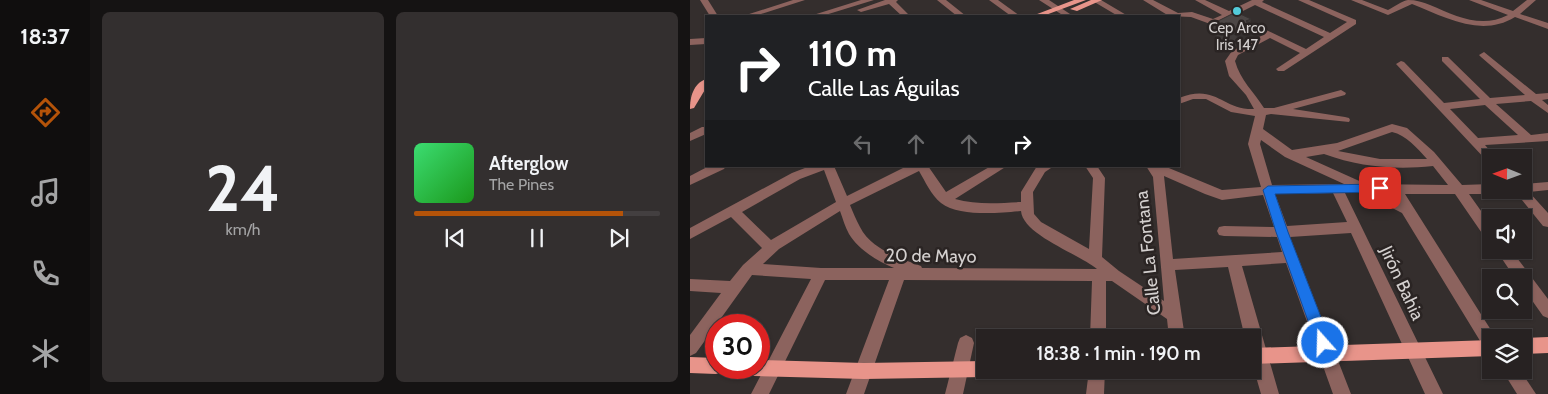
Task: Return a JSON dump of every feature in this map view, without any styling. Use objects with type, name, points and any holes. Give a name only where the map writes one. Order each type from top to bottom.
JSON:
[{"type":"main road","points":[[1061,14],[1082,0]]},
{"type":"main road","points":[[1048,15],[1061,14],[1096,0]]},
{"type":"main road","points":[[690,106],[696,94],[705,83]]},
{"type":"main road","points":[[1532,346],[1548,345]]},
{"type":"main road","points":[[1261,356],[1414,351],[1482,347]]},
{"type":"main road","points":[[690,365],[705,366]]},
{"type":"main road","points":[[773,368],[864,371],[976,369]]},
{"type":"street","points":[[704,0],[713,15]]},
{"type":"street","points":[[750,15],[798,0],[811,15]]},
{"type":"street","points":[[816,15],[870,0]]},
{"type":"street","points":[[845,15],[891,0],[905,15]]},
{"type":"street","points":[[941,0],[961,15]]},
{"type":"street","points":[[993,0],[1015,15]]},
{"type":"street","points":[[1043,0],[1061,14]]},
{"type":"street","points":[[1096,0],[1122,15]]},
{"type":"street","points":[[1148,0],[1172,15]]},
{"type":"street","points":[[1199,0],[1307,53]]},
{"type":"street","points":[[1281,69],[1353,22],[1302,0]]},
{"type":"street","points":[[1355,0],[1388,13],[1411,0],[1514,15],[1545,25]]},
{"type":"street","points":[[1473,0],[1477,24],[1488,24],[1514,15],[1532,0]]},
{"type":"street","points":[[1180,15],[1192,14],[1213,22],[1257,1],[1330,37]]},
{"type":"street","points":[[1270,35],[1240,49],[1230,61],[1234,76],[1250,94],[1261,112],[1254,144],[1282,232],[1342,394]]},
{"type":"street","points":[[690,42],[705,41]]},
{"type":"street","points":[[1484,55],[1548,110]]},
{"type":"street","points":[[1445,59],[1529,139]]},
{"type":"street","points":[[1401,64],[1483,149]]},
{"type":"street","points":[[1180,88],[1191,95],[1217,99],[1236,111],[1275,111],[1344,120]]},
{"type":"street","points":[[1275,111],[1291,105],[1341,93]]},
{"type":"street","points":[[1180,100],[1191,95]]},
{"type":"street","points":[[1443,106],[1548,96]]},
{"type":"street","points":[[1289,154],[1307,154],[1324,150],[1353,142],[1390,128],[1398,128],[1405,132],[1437,162],[1482,222]]},
{"type":"street","points":[[690,137],[705,130]]},
{"type":"street","points":[[1257,130],[1275,146],[1289,154],[1363,187],[1407,210]]},
{"type":"street","points":[[1476,142],[1548,137]]},
{"type":"street","points":[[1324,150],[1344,158],[1380,164],[1401,166],[1437,162]]},
{"type":"street","points":[[690,181],[718,167]]},
{"type":"street","points":[[690,234],[796,176],[820,167]]},
{"type":"street","points":[[828,167],[855,232],[872,249],[890,261],[928,274]]},
{"type":"street","points":[[690,348],[748,269],[771,248],[844,203],[916,167]]},
{"type":"street","points":[[923,167],[945,199],[950,203],[972,207],[1001,208],[1027,206]]},
{"type":"street","points":[[945,199],[999,167]]},
{"type":"street","points":[[1042,167],[1027,192],[1028,214],[1036,226],[1095,260],[1106,275],[1173,315]]},
{"type":"street","points":[[1092,167],[1100,178],[1095,260]]},
{"type":"street","name":"Calle La Fontana","points":[[1154,167],[1159,177],[1167,265],[1175,329]]},
{"type":"street","points":[[1155,167],[1209,192],[1222,195],[1268,190],[1363,187],[1482,189]]},
{"type":"street","points":[[1532,187],[1548,186]]},
{"type":"street","name":"Jirón Bahia","points":[[1337,188],[1434,394]]},
{"type":"street","points":[[1396,188],[1407,210],[1482,332]]},
{"type":"street","points":[[1528,199],[1548,222]]},
{"type":"street","points":[[733,211],[771,248]]},
{"type":"street","points":[[1224,231],[1282,232],[1356,228]]},
{"type":"street","points":[[1167,265],[1291,257]]},
{"type":"street","points":[[1233,260],[1249,329]]},
{"type":"street","name":"20 de Mayo","points":[[748,269],[820,274],[1106,275]]},
{"type":"street","points":[[855,394],[899,273]]},
{"type":"street","points":[[760,394],[820,274]]},
{"type":"street","points":[[1099,329],[1106,275]]},
{"type":"street","points":[[690,285],[734,288]]},
{"type":"street","points":[[1532,289],[1548,311]]},
{"type":"street","points":[[954,394],[966,343]]},
{"type":"street","points":[[1261,371],[1270,394]]},
{"type":"street","points":[[1095,394],[1096,379]]},
{"type":"street","points":[[1516,379],[1527,394]]},
{"type":"building","points":[[1236,12],[1251,19],[1246,21],[1256,26],[1237,36],[1214,23]]},
{"type":"place","name":"Cep Arco Iris 147","points":[[1237,11]]},
{"type":"route","points":[[1323,343],[1268,190],[1380,188]]}]
